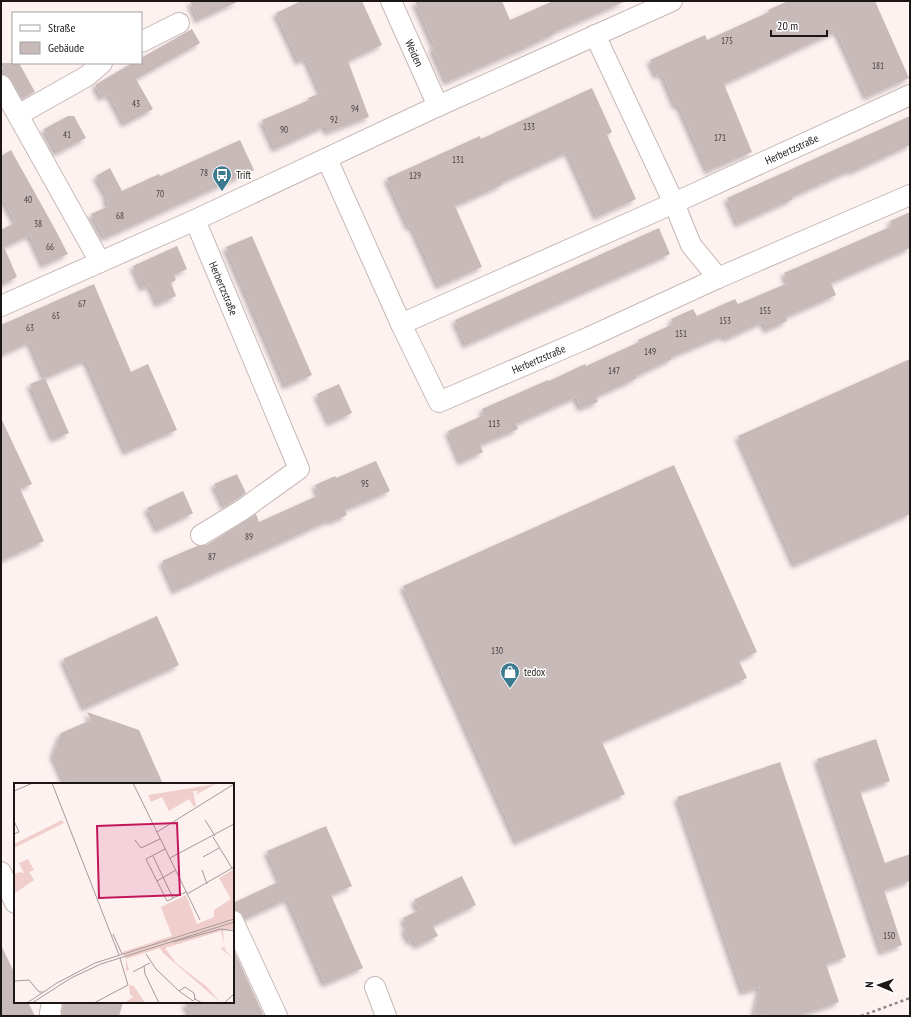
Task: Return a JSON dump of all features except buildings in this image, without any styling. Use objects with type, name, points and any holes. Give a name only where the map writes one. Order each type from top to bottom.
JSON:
[{"type":"street","name":"Weiden","points":[[391,1],[438,106]]},
{"type":"street","points":[[1,306],[195,220],[438,106],[672,1]]},
{"type":"street","points":[[142,42],[179,24]]},
{"type":"street","points":[[595,35],[674,203],[690,245],[718,278]]},
{"type":"street","points":[[18,115],[87,76],[101,64]]},
{"type":"street","points":[[1,84],[100,262]]},
{"type":"street","name":"Herbertzstraße","points":[[402,324],[674,203],[910,95]]},
{"type":"street","name":"Herbertzstraße","points":[[327,159],[439,402],[583,340],[718,278],[910,195]]},
{"type":"street","name":"Herbertzstraße","points":[[195,220],[299,469],[242,510],[201,535]]},
{"type":"street","points":[[1,872],[14,901]]},
{"type":"street","points":[[234,923],[277,1016]]},
{"type":"street","points":[[375,987],[386,1016]]},
{"type":"street","points":[[52,1003],[50,1013],[52,1016]]},
{"type":"path","points":[[861,1016],[910,998]]},
{"type":"place","name":"Trift","points":[[222,192]]},
{"type":"place","name":"tedox","points":[[510,689]]}]
